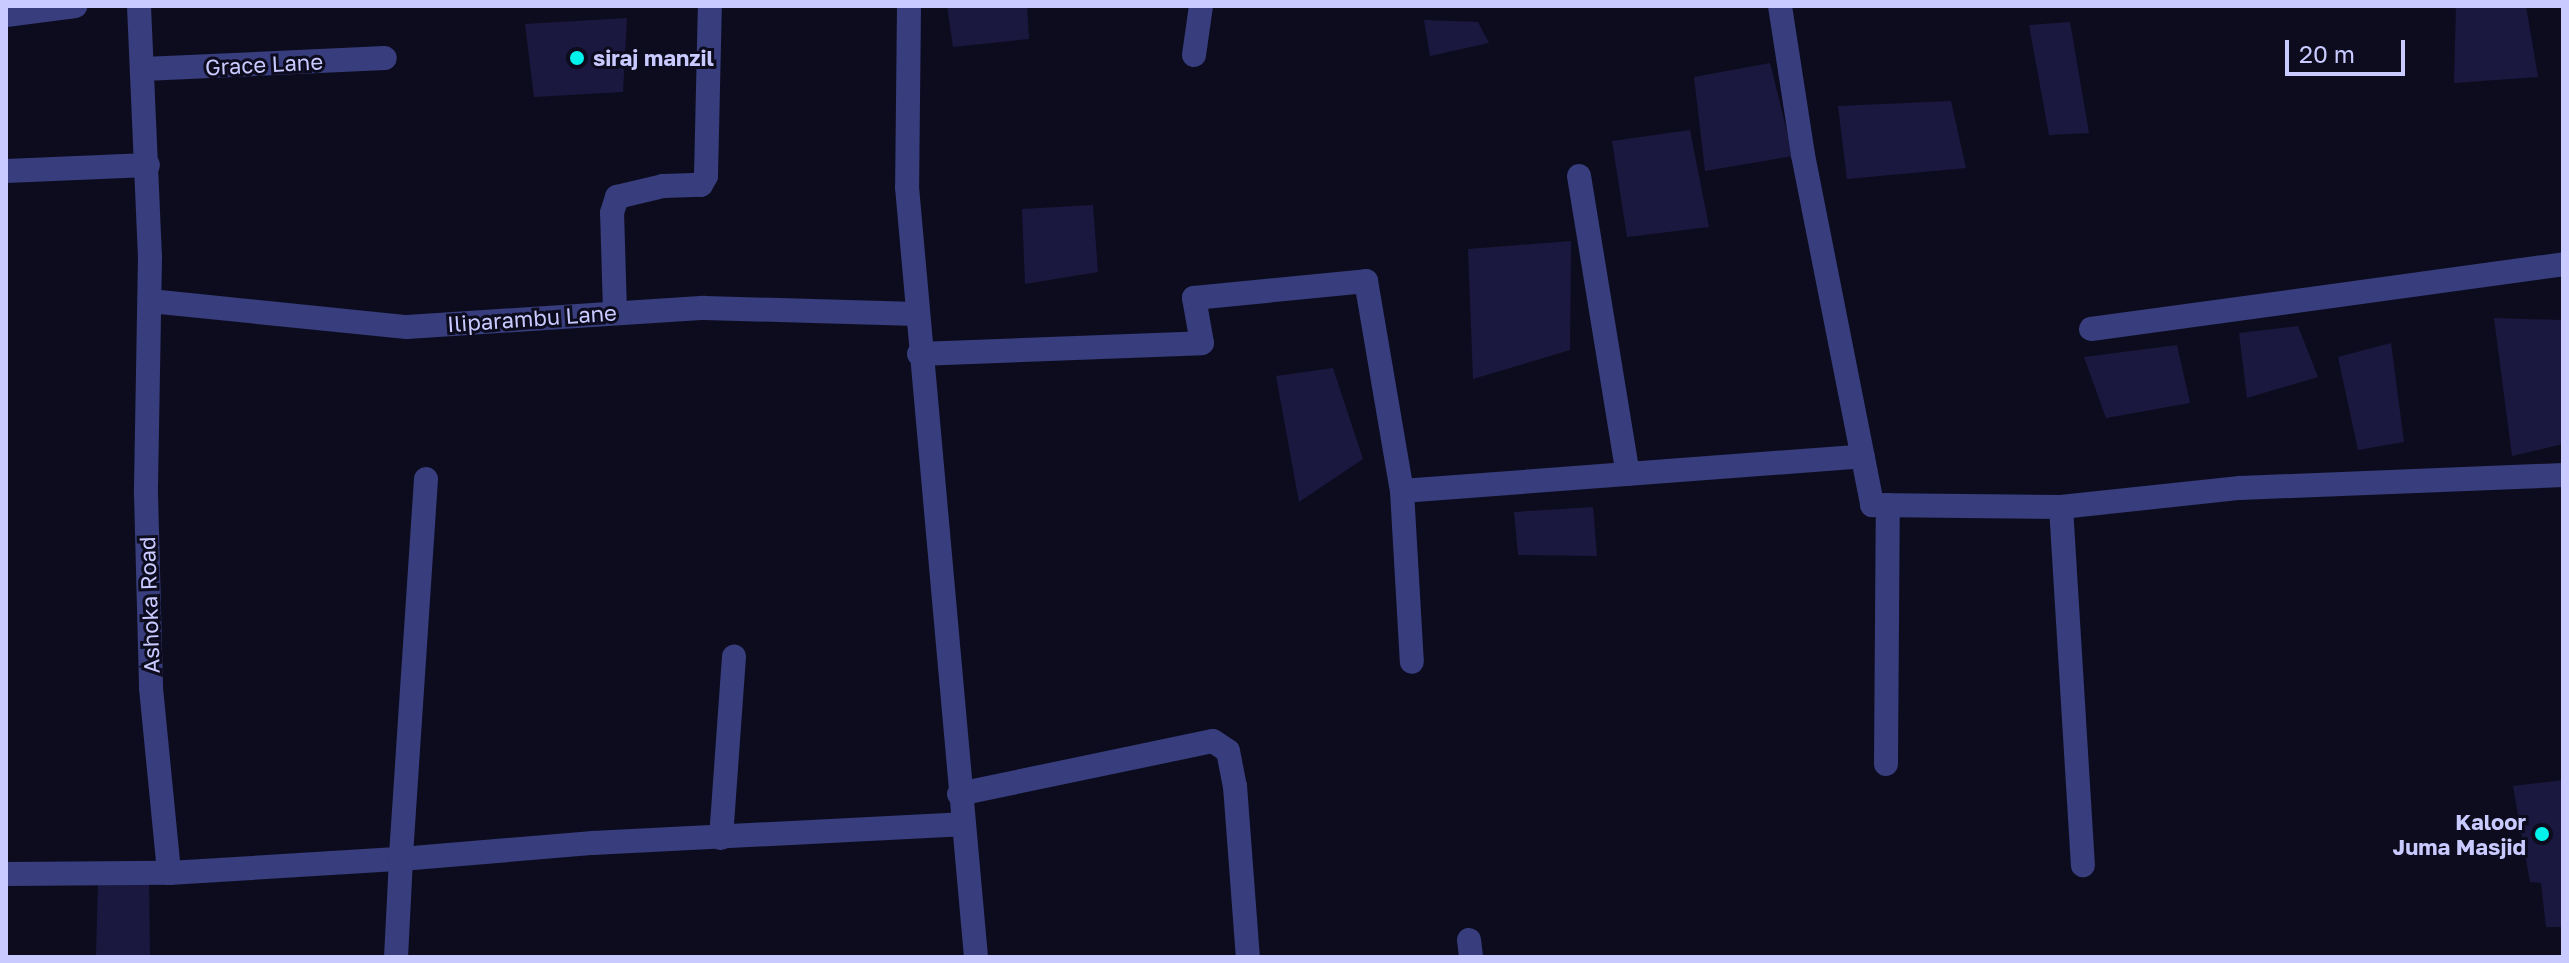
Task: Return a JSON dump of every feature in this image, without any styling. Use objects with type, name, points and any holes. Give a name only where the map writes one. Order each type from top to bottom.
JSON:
[{"type":"street","points":[[6,15],[75,6]]},
{"type":"street","name":"Ashoka Road","points":[[139,6],[148,165],[150,301],[146,494],[151,688],[169,873]]},
{"type":"street","points":[[615,312],[612,213],[617,197],[663,186],[701,185],[706,176],[710,6]]},
{"type":"street","points":[[909,6],[907,187],[919,354],[976,957]]},
{"type":"street","points":[[1194,55],[1201,6]]},
{"type":"street","points":[[1780,6],[1803,155],[1872,505],[2061,507],[2240,488],[2563,475]]},
{"type":"street","name":"Grace Lane","points":[[144,69],[385,58]]},
{"type":"street","points":[[6,171],[148,165]]},
{"type":"street","points":[[1579,176],[1628,474]]},
{"type":"street","points":[[2091,329],[2563,264]]},
{"type":"street","points":[[919,354],[1202,343],[1194,298],[1366,281],[1402,491],[1412,662]]},
{"type":"street","name":"Iliparambu Lane","points":[[150,301],[407,327],[704,308],[917,314]]},
{"type":"street","points":[[1402,491],[1863,456]]},
{"type":"street","points":[[396,957],[426,479]]},
{"type":"street","points":[[1886,764],[1888,505]]},
{"type":"street","points":[[2061,507],[2083,865]]},
{"type":"street","points":[[721,838],[734,656]]},
{"type":"street","points":[[959,794],[1213,741],[1228,751],[1235,786],[1248,957]]},
{"type":"street","points":[[6,874],[169,873],[962,824]]},
{"type":"building","points":[[947,6],[1027,6],[1029,39],[953,47]]},
{"type":"building","points":[[2456,6],[2526,6],[2538,77],[2454,83]]},
{"type":"building","name":"siraj manzil","points":[[627,18],[623,92],[534,97],[525,24]]},
{"type":"building","points":[[1424,20],[1478,22],[1489,43],[1430,56]]},
{"type":"building","points":[[2070,22],[2089,133],[2049,135],[2029,25]]},
{"type":"building","points":[[1770,63],[1793,156],[1705,171],[1694,77]]},
{"type":"building","points":[[1951,101],[1966,168],[1847,179],[1838,106]]},
{"type":"building","points":[[1690,130],[1709,227],[1627,237],[1612,141]]},
{"type":"building","points":[[1093,205],[1098,272],[1025,284],[1022,209]]},
{"type":"building","points":[[1571,241],[1570,350],[1473,379],[1468,249]]},
{"type":"building","points":[[2494,318],[2561,320],[2563,444],[2512,456]]},
{"type":"building","points":[[2298,326],[2318,377],[2247,398],[2239,333]]},
{"type":"building","points":[[2391,343],[2404,442],[2358,450],[2338,357]]},
{"type":"building","points":[[2177,345],[2190,403],[2106,418],[2084,357]]},
{"type":"building","points":[[1333,368],[1363,459],[1299,502],[1276,376]]},
{"type":"building","points":[[1593,507],[1597,556],[1518,555],[1514,512]]},
{"type":"building","name":"Kaloor Juma Masjid","points":[[2563,780],[2563,927],[2546,927],[2541,883],[2530,882],[2513,786]]},
{"type":"building","points":[[98,880],[149,881],[150,957],[96,957]]},
{"type":"place","name":"siraj manzil","points":[[577,58]]},
{"type":"place","name":"Kaloor Juma Masjid","points":[[2542,834]]}]
